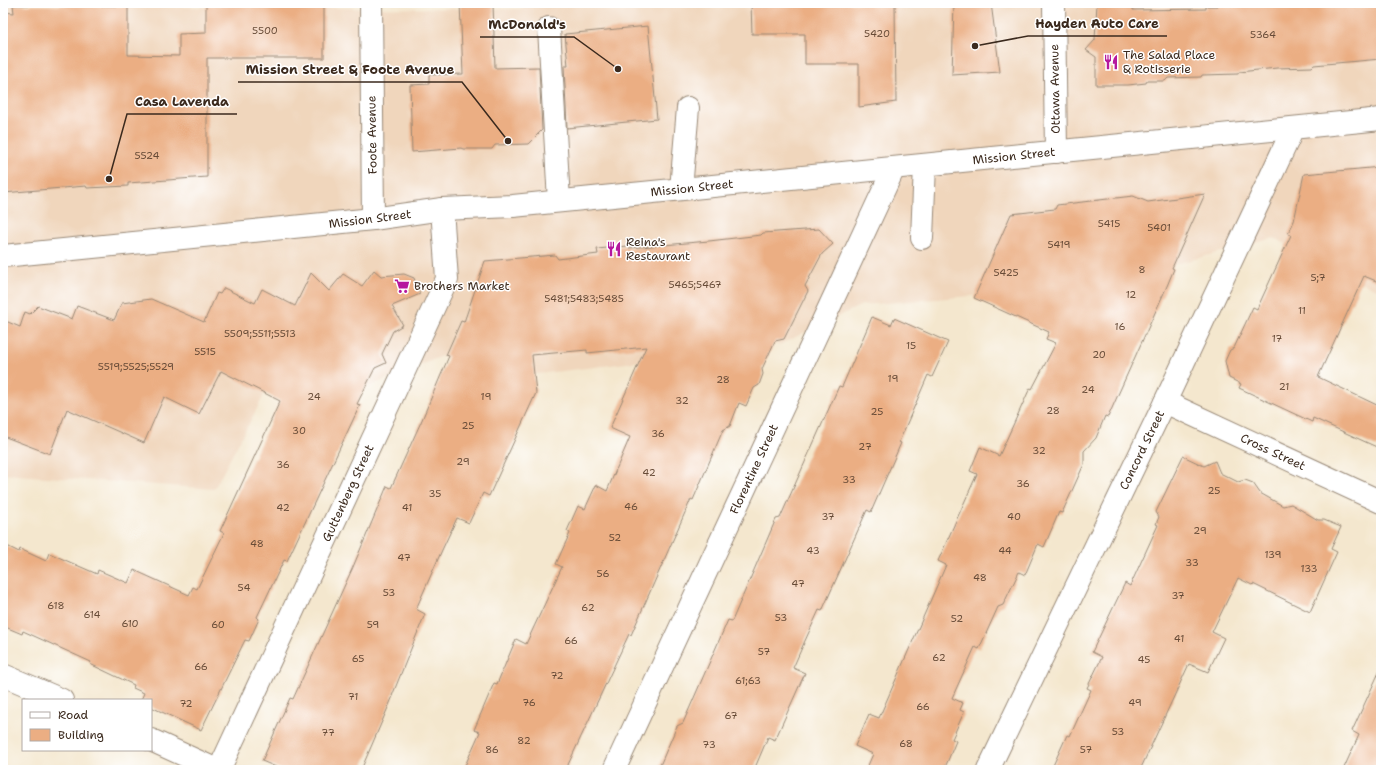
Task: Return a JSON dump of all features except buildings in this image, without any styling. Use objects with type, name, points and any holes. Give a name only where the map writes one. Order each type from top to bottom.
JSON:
[{"type":"street","name":"Foote Avenue","points":[[371,3],[373,219]]},
{"type":"street","name":"Ottawa Avenue","points":[[1054,3],[1056,152]]},
{"type":"street","points":[[549,28],[559,201]]},
{"type":"street","points":[[681,189],[688,108]]},
{"type":"street","name":"Mission Street","points":[[3,256],[373,219],[442,209],[489,208],[1293,129],[1381,119]]},
{"type":"street","name":"Concord Street","points":[[988,770],[1165,402],[1293,129]]},
{"type":"street","points":[[922,238],[925,165]]},
{"type":"street","name":"Florentine Street","points":[[614,770],[894,168]]},
{"type":"street","name":"Guttenberg Street","points":[[218,770],[447,279],[442,209]]},
{"type":"street","name":"Cross Street","points":[[1165,402],[1381,502]]},
{"type":"street","points":[[3,675],[60,699]]},
{"type":"street","points":[[152,740],[218,770]]},
{"type":"shaded area","points":[[524,3],[1381,3],[1381,292],[1274,238],[1092,286],[862,305],[781,344],[505,378],[442,356],[368,387],[286,354],[214,489],[3,474],[3,6],[523,9]]},
{"type":"place","name":"Hayden Auto Care","points":[[975,46]]},
{"type":"place","name":"The Salad Place & Rotisserie","points":[[1111,62]]},
{"type":"place","name":"McDonald's","points":[[618,69]]},
{"type":"place","name":"Mission Street & Foote Avenue","points":[[508,141]]},
{"type":"place","name":"Casa Lavenda","points":[[109,179]]},
{"type":"place","name":"Reina's Restaurant","points":[[614,249]]},
{"type":"place","name":"Brothers Market","points":[[402,286]]}]
